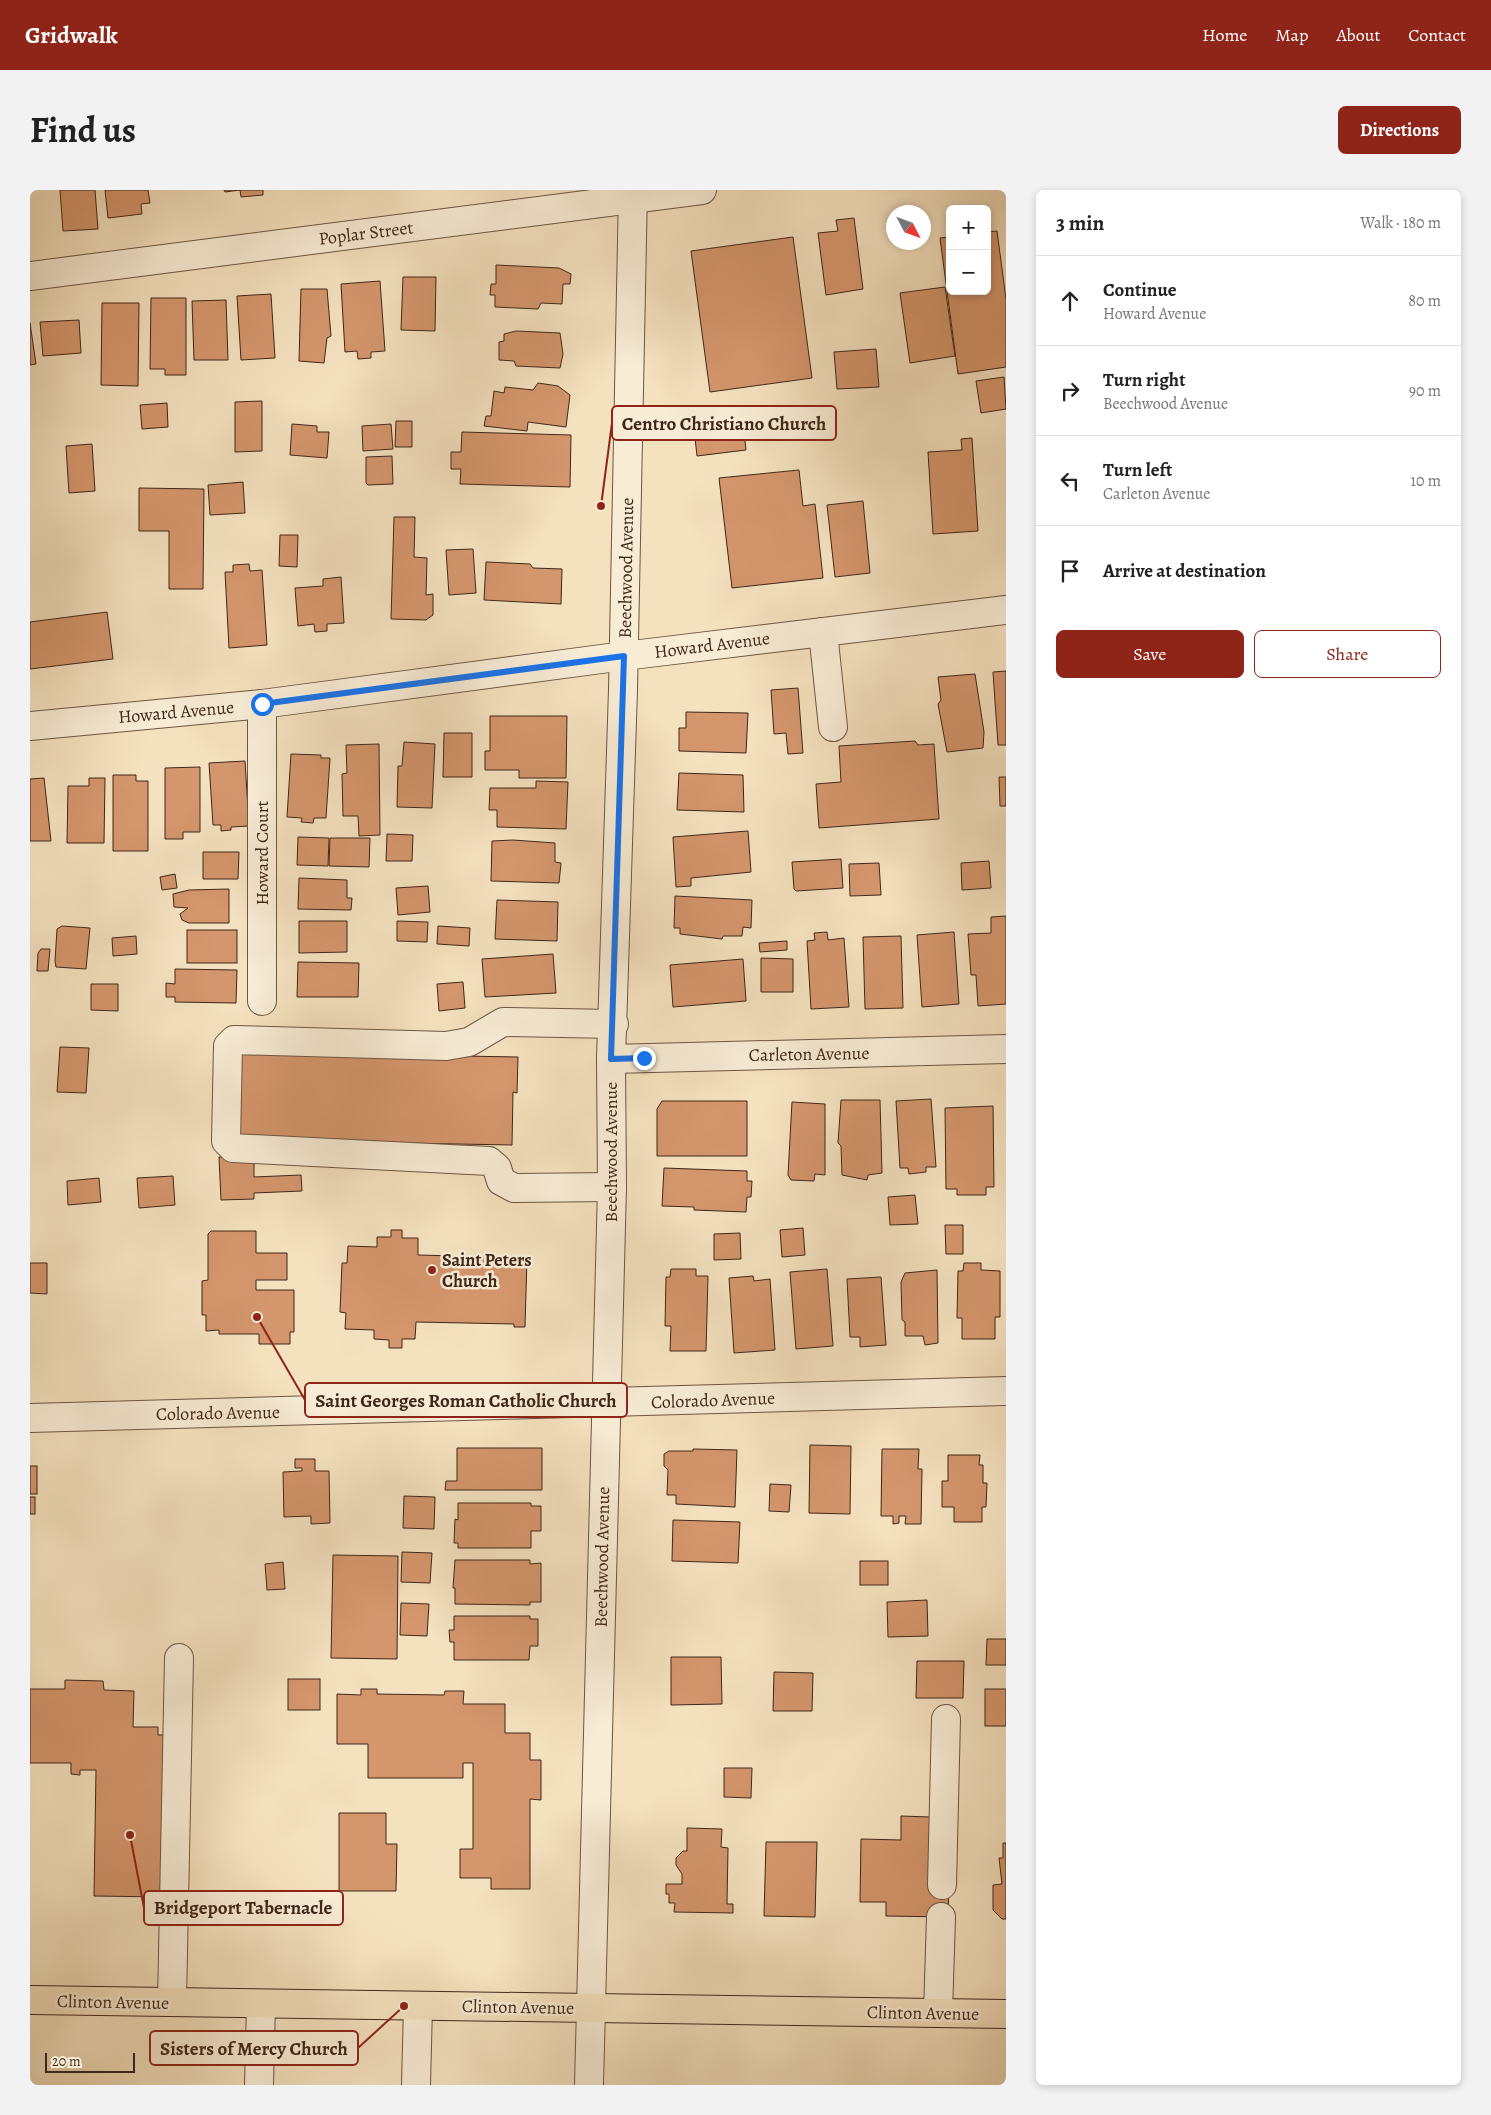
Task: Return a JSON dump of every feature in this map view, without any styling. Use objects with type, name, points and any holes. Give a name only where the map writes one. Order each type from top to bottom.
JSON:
[{"type":"main road","name":"Clinton Avenue","points":[[30,2000],[1006,2014]]},
{"type":"street","name":"Poplar Street","points":[[30,276],[633,195],[702,190]]},
{"type":"street","name":"Beechwood Avenue","points":[[589,2085],[612,1187],[611,1059],[614,1024],[624,656],[633,195]]},
{"type":"street","name":"Howard Avenue","points":[[30,726],[262,704],[624,656],[1006,610]]},
{"type":"street","points":[[823,632],[833,727]]},
{"type":"street","name":"Howard Court","points":[[262,704],[262,1002]]},
{"type":"street","points":[[612,1187],[514,1188],[500,1181],[497,1168],[489,1161],[233,1148],[226,1141],[228,1046],[234,1040],[446,1046],[470,1042],[503,1022],[614,1024]]},
{"type":"street","name":"Carleton Avenue","points":[[611,1059],[1006,1050]]},
{"type":"street","name":"Colorado Avenue","points":[[30,1418],[606,1404],[1006,1391]]},
{"type":"street","points":[[172,2002],[179,1658]]},
{"type":"street","points":[[942,1885],[946,1719]]},
{"type":"street","points":[[938,2013],[941,1917]]},
{"type":"street","points":[[259,2085],[260,2004]]},
{"type":"street","points":[[416,2085],[418,2006]]},
{"type":"building","points":[[60,190],[95,190],[98,229],[63,231]]},
{"type":"building","points":[[105,190],[148,190],[150,203],[141,204],[142,214],[108,218]]},
{"type":"building","points":[[224,190],[240,190],[225,192]]},
{"type":"building","points":[[240,190],[263,190],[263,195],[241,197]]},
{"type":"building","points":[[854,218],[863,289],[826,295],[818,233],[838,231],[836,220]]},
{"type":"building","points":[[997,231],[1006,299],[1006,367],[958,374],[948,295],[991,295],[991,232]]},
{"type":"building","points":[[793,237],[812,378],[710,392],[691,251]]},
{"type":"building","points":[[946,237],[946,283],[940,238]]},
{"type":"building","points":[[496,265],[559,268],[571,274],[570,284],[563,284],[562,304],[541,303],[538,309],[495,307],[495,295],[490,295],[491,284],[496,284]]},
{"type":"building","points":[[403,277],[436,277],[435,331],[401,330]]},
{"type":"building","points":[[380,281],[385,351],[371,352],[371,358],[358,359],[357,351],[345,352],[341,284]]},
{"type":"building","points":[[945,287],[955,356],[910,363],[900,293]]},
{"type":"building","points":[[301,289],[327,289],[331,336],[327,338],[324,363],[299,361]]},
{"type":"building","points":[[271,294],[275,358],[241,360],[237,296]]},
{"type":"building","points":[[151,298],[186,298],[186,375],[165,375],[165,369],[150,369]]},
{"type":"building","points":[[226,300],[228,360],[194,360],[192,301]]},
{"type":"building","points":[[102,303],[139,303],[138,386],[101,385]]},
{"type":"building","points":[[79,320],[81,353],[43,356],[40,322]]},
{"type":"building","points":[[30,323],[36,364],[30,365]]},
{"type":"building","points":[[516,331],[560,333],[563,354],[560,368],[516,366],[514,361],[499,360],[499,342],[504,341],[504,334]]},
{"type":"building","points":[[876,349],[879,387],[837,389],[834,352]]},
{"type":"building","points":[[1004,377],[1006,409],[981,413],[976,381]]},
{"type":"building","points":[[538,383],[558,386],[570,395],[566,427],[528,422],[527,431],[484,426],[486,416],[491,416],[494,391],[504,393],[505,387],[533,390]]},
{"type":"building","points":[[262,401],[262,451],[235,452],[235,402]]},
{"type":"building","points":[[167,403],[168,427],[142,429],[140,405]]},
{"type":"building","points":[[742,414],[746,450],[697,456],[693,420]]},
{"type":"building","points":[[396,421],[412,421],[412,447],[395,447]]},
{"type":"building","points":[[292,424],[317,426],[317,432],[329,432],[327,458],[290,455]]},
{"type":"building","points":[[391,424],[393,449],[363,451],[362,426]]},
{"type":"building","points":[[462,432],[571,435],[570,487],[460,484],[461,469],[451,469],[451,452],[461,452]]},
{"type":"building","points":[[972,438],[978,531],[933,534],[928,452],[962,450],[961,439]]},
{"type":"building","points":[[92,444],[95,491],[69,493],[66,446]]},
{"type":"building","points":[[392,456],[393,484],[368,485],[366,483],[366,457]]},
{"type":"building","points":[[799,470],[803,506],[815,504],[823,578],[732,588],[719,478]]},
{"type":"building","points":[[243,482],[245,513],[210,515],[208,485]]},
{"type":"building","points":[[139,488],[204,489],[203,589],[169,589],[169,531],[139,531]]},
{"type":"building","points":[[863,501],[870,573],[835,577],[827,505]]},
{"type":"building","points":[[394,517],[415,517],[414,557],[427,558],[426,595],[433,594],[433,615],[426,620],[391,619]]},
{"type":"building","points":[[280,535],[298,535],[297,567],[279,566]]},
{"type":"building","points":[[473,549],[476,593],[449,595],[446,550]]},
{"type":"building","points":[[486,562],[530,564],[533,568],[562,569],[561,604],[484,600]]},
{"type":"building","points":[[249,564],[250,571],[262,570],[267,645],[229,648],[225,572],[233,572],[233,565]]},
{"type":"building","points":[[341,577],[344,623],[327,624],[327,631],[315,632],[314,624],[298,626],[295,588],[323,586],[323,579]]},
{"type":"building","points":[[107,612],[113,659],[30,669],[30,622]]},
{"type":"building","points":[[1006,671],[1006,745],[998,745],[993,672]]},
{"type":"building","points":[[975,674],[984,732],[983,748],[947,752],[938,704],[941,700],[938,677]]},
{"type":"building","points":[[798,688],[803,753],[788,754],[786,733],[774,734],[771,690]]},
{"type":"building","points":[[686,712],[748,713],[746,753],[679,751],[679,728],[686,728]]},
{"type":"building","points":[[490,716],[567,716],[566,778],[519,778],[519,770],[485,770],[485,751],[490,751]]},
{"type":"building","points":[[444,733],[472,733],[472,777],[443,777]]},
{"type":"building","points":[[915,741],[918,745],[934,744],[939,819],[819,828],[816,784],[841,782],[839,746]]},
{"type":"building","points":[[404,742],[435,744],[432,808],[397,807],[398,766],[402,766]]},
{"type":"building","points":[[379,744],[380,835],[359,836],[358,816],[343,816],[342,774],[347,773],[346,745]]},
{"type":"building","points":[[291,754],[321,755],[321,758],[330,758],[326,818],[314,818],[313,823],[301,822],[302,818],[287,817]]},
{"type":"building","points":[[245,761],[249,826],[231,827],[231,830],[221,831],[221,825],[213,825],[209,763]]},
{"type":"building","points":[[200,767],[200,832],[183,832],[183,839],[165,839],[165,768]]},
{"type":"building","points":[[679,773],[743,775],[744,812],[677,810]]},
{"type":"building","points":[[113,775],[136,775],[136,781],[148,781],[148,851],[113,851]]},
{"type":"building","points":[[999,777],[1006,777],[1006,806],[1000,806]]},
{"type":"building","points":[[44,778],[51,841],[30,841],[30,779]]},
{"type":"building","points":[[89,778],[105,778],[104,843],[67,843],[68,786],[89,786]]},
{"type":"building","points":[[536,781],[568,782],[566,829],[497,827],[497,810],[489,810],[490,788],[536,788]]},
{"type":"building","points":[[748,831],[751,872],[691,878],[691,886],[676,887],[673,837]]},
{"type":"building","points":[[387,834],[413,835],[412,861],[386,861]]},
{"type":"building","points":[[298,837],[329,838],[328,866],[297,865]]},
{"type":"building","points":[[330,838],[370,838],[369,867],[329,866]]},
{"type":"building","points":[[513,840],[555,843],[555,862],[561,863],[559,883],[491,881],[492,841]]},
{"type":"building","points":[[203,852],[239,852],[238,879],[203,879]]},
{"type":"building","points":[[841,859],[843,888],[796,891],[794,889],[792,862]]},
{"type":"building","points":[[989,861],[991,888],[962,890],[961,863]]},
{"type":"building","points":[[879,863],[881,895],[850,896],[849,864]]},
{"type":"building","points":[[175,874],[177,888],[162,890],[160,877]]},
{"type":"building","points":[[299,878],[347,880],[347,898],[352,898],[351,910],[298,909]]},
{"type":"building","points":[[428,886],[430,912],[398,915],[396,888]]},
{"type":"building","points":[[229,889],[229,923],[189,923],[182,920],[180,914],[188,908],[174,907],[173,894],[189,890]]},
{"type":"building","points":[[675,896],[752,900],[751,928],[743,927],[742,936],[723,936],[722,939],[680,934],[680,928],[674,928]]},
{"type":"building","points":[[497,900],[558,902],[557,941],[495,939]]},
{"type":"building","points":[[1006,916],[1006,1004],[978,1006],[976,975],[971,975],[968,934],[991,933],[991,917]]},
{"type":"building","points":[[299,921],[347,921],[347,952],[299,953]]},
{"type":"building","points":[[397,921],[428,922],[427,942],[397,941]]},
{"type":"building","points":[[62,926],[90,928],[86,969],[56,967],[57,929]]},
{"type":"building","points":[[438,926],[470,928],[469,946],[437,944]]},
{"type":"building","points":[[187,930],[237,930],[237,963],[187,963]]},
{"type":"building","points":[[827,932],[828,940],[844,938],[849,1007],[811,1009],[807,941],[815,940],[814,933]]},
{"type":"building","points":[[954,932],[959,1004],[922,1007],[917,935]]},
{"type":"building","points":[[136,936],[137,954],[113,956],[112,938]]},
{"type":"building","points":[[901,936],[903,1008],[865,1009],[863,937]]},
{"type":"building","points":[[787,941],[787,950],[760,952],[759,943]]},
{"type":"building","points":[[41,949],[50,949],[48,971],[37,971],[38,953]]},
{"type":"building","points":[[553,954],[556,993],[485,997],[482,959]]},
{"type":"building","points":[[761,958],[793,959],[793,992],[761,992]]},
{"type":"building","points":[[743,959],[746,1001],[673,1007],[670,965]]},
{"type":"building","points":[[298,962],[359,963],[358,997],[297,997]]},
{"type":"building","points":[[175,969],[237,970],[236,1003],[175,1002],[175,997],[166,997],[166,983],[175,984]]},
{"type":"building","points":[[463,982],[465,1008],[439,1011],[437,984]]},
{"type":"building","points":[[91,984],[118,984],[118,1011],[91,1010]]},
{"type":"building","points":[[60,1047],[89,1048],[86,1093],[57,1092]]},
{"type":"building","points":[[232,1052],[518,1057],[517,1093],[513,1092],[512,1145],[230,1140]]},
{"type":"building","points":[[931,1099],[936,1167],[926,1167],[926,1172],[909,1174],[908,1168],[900,1168],[896,1101]]},
{"type":"building","points":[[841,1100],[880,1100],[882,1173],[868,1175],[867,1180],[842,1175],[841,1146],[838,1143]]},
{"type":"building","points":[[662,1101],[747,1101],[747,1156],[657,1156],[657,1109]]},
{"type":"building","points":[[792,1102],[825,1104],[825,1175],[815,1174],[814,1181],[791,1180],[788,1175]]},
{"type":"building","points":[[993,1106],[994,1187],[986,1187],[986,1195],[957,1195],[957,1189],[946,1189],[945,1108]]},
{"type":"building","points":[[254,1155],[254,1177],[301,1175],[302,1191],[254,1193],[254,1199],[221,1200],[219,1157]]},
{"type":"building","points":[[664,1168],[747,1171],[747,1181],[752,1181],[751,1197],[747,1197],[746,1212],[694,1210],[694,1207],[662,1206]]},
{"type":"building","points":[[173,1176],[175,1205],[139,1208],[137,1178]]},
{"type":"building","points":[[99,1178],[101,1202],[68,1205],[67,1181]]},
{"type":"building","points":[[915,1195],[918,1224],[890,1225],[888,1197]]},
{"type":"building","points":[[945,1225],[963,1225],[963,1254],[946,1254]]},
{"type":"building","points":[[803,1228],[805,1255],[782,1257],[780,1230]]},
{"type":"building","points":[[391,1230],[402,1230],[402,1238],[418,1238],[418,1255],[527,1258],[525,1327],[514,1327],[514,1324],[416,1322],[415,1339],[402,1339],[402,1348],[389,1348],[389,1340],[374,1339],[374,1330],[345,1329],[346,1313],[340,1312],[342,1263],[347,1263],[348,1246],[377,1247],[377,1237],[391,1237]]},
{"type":"building","points":[[211,1231],[256,1231],[256,1253],[287,1253],[287,1280],[256,1280],[256,1290],[294,1290],[294,1332],[290,1332],[290,1344],[259,1344],[259,1334],[219,1334],[219,1330],[206,1331],[206,1315],[202,1315],[202,1281],[208,1280],[208,1234]]},
{"type":"building","points":[[740,1233],[741,1259],[714,1260],[714,1234]]},
{"type":"building","points":[[30,1263],[47,1263],[47,1294],[30,1293]]},
{"type":"building","points":[[964,1263],[981,1263],[981,1270],[1000,1271],[1000,1317],[995,1317],[995,1339],[962,1339],[962,1318],[957,1318],[958,1271],[963,1271]]},
{"type":"building","points":[[671,1269],[696,1269],[696,1276],[708,1276],[706,1351],[670,1351],[671,1326],[665,1326],[666,1277],[670,1277]]},
{"type":"building","points":[[827,1269],[833,1346],[796,1349],[790,1272]]},
{"type":"building","points":[[937,1270],[938,1343],[925,1345],[923,1336],[905,1336],[905,1322],[902,1320],[901,1282],[905,1273]]},
{"type":"building","points":[[753,1276],[754,1281],[770,1279],[775,1350],[734,1353],[729,1278]]},
{"type":"building","points":[[881,1277],[886,1345],[860,1347],[860,1337],[850,1337],[847,1279]]},
{"type":"building","points":[[810,1445],[851,1446],[850,1514],[809,1513]]},
{"type":"building","points":[[457,1448],[542,1448],[542,1490],[445,1490],[446,1481],[457,1481]]},
{"type":"building","points":[[693,1449],[737,1450],[735,1507],[676,1504],[676,1495],[667,1495],[668,1470],[664,1466],[664,1454],[669,1451],[693,1451]]},
{"type":"building","points":[[882,1449],[919,1449],[918,1469],[922,1469],[921,1524],[905,1524],[906,1516],[899,1516],[899,1523],[893,1524],[893,1516],[881,1516]]},
{"type":"building","points":[[948,1455],[980,1455],[979,1465],[983,1465],[983,1483],[987,1483],[986,1507],[982,1507],[982,1522],[954,1522],[954,1507],[942,1507],[942,1481],[948,1481]]},
{"type":"building","points":[[295,1459],[315,1459],[315,1471],[329,1471],[330,1523],[311,1524],[311,1516],[284,1517],[283,1472],[302,1471],[302,1468],[295,1468]]},
{"type":"building","points":[[30,1466],[37,1466],[37,1494],[30,1494]]},
{"type":"building","points":[[770,1484],[791,1485],[789,1512],[769,1511]]},
{"type":"building","points":[[404,1496],[435,1497],[434,1529],[403,1528]]},
{"type":"building","points":[[30,1497],[35,1497],[35,1514],[30,1514]]},
{"type":"building","points":[[458,1503],[531,1503],[531,1506],[541,1506],[541,1531],[531,1531],[531,1548],[458,1548],[458,1543],[454,1543],[455,1519],[458,1520]]},
{"type":"building","points":[[673,1520],[740,1522],[738,1563],[672,1561]]},
{"type":"building","points":[[402,1552],[432,1553],[430,1583],[401,1582]]},
{"type":"building","points":[[333,1555],[398,1556],[397,1659],[331,1658]]},
{"type":"building","points":[[455,1560],[530,1560],[530,1564],[541,1563],[541,1602],[530,1602],[530,1605],[455,1604],[455,1588],[453,1588]]},
{"type":"building","points":[[860,1561],[888,1561],[888,1585],[860,1585]]},
{"type":"building","points":[[283,1562],[285,1589],[267,1590],[265,1564]]},
{"type":"building","points":[[927,1600],[928,1636],[888,1637],[887,1602]]},
{"type":"building","points":[[401,1603],[429,1604],[427,1636],[400,1635]]},
{"type":"building","points":[[454,1616],[530,1616],[530,1619],[538,1619],[538,1646],[530,1646],[529,1660],[454,1660],[454,1642],[450,1642],[449,1630],[454,1630]]},
{"type":"building","points":[[987,1639],[1006,1639],[1006,1665],[986,1665]]},
{"type":"building","points":[[671,1657],[721,1657],[722,1704],[671,1705]]},
{"type":"building","points":[[917,1661],[964,1661],[963,1698],[916,1698]]},
{"type":"building","points":[[774,1672],[813,1673],[812,1711],[773,1711]]},
{"type":"building","points":[[288,1679],[320,1679],[320,1710],[288,1710]]},
{"type":"building","points":[[65,1680],[103,1681],[104,1690],[134,1691],[133,1727],[158,1727],[158,1735],[168,1735],[165,1897],[94,1896],[96,1770],[80,1770],[80,1775],[71,1774],[71,1763],[30,1763],[30,1689],[65,1689]]},
{"type":"building","points":[[361,1689],[377,1689],[377,1694],[444,1695],[445,1691],[464,1691],[463,1704],[505,1704],[505,1733],[530,1733],[530,1760],[541,1760],[541,1800],[530,1799],[530,1889],[491,1889],[491,1878],[460,1878],[460,1849],[473,1849],[473,1763],[463,1763],[463,1778],[368,1778],[368,1744],[337,1744],[337,1694],[361,1695]]},
{"type":"building","points":[[985,1689],[1006,1689],[1006,1726],[985,1726]]},
{"type":"building","points":[[724,1768],[752,1768],[751,1798],[724,1797]]},
{"type":"building","points":[[339,1813],[386,1813],[386,1844],[397,1844],[396,1891],[339,1891]]},
{"type":"building","points":[[901,1816],[930,1817],[949,1885],[948,1917],[886,1916],[886,1902],[860,1902],[861,1839],[901,1840]]},
{"type":"building","points":[[687,1828],[722,1829],[721,1847],[728,1848],[727,1904],[733,1904],[733,1913],[674,1912],[675,1903],[669,1903],[669,1894],[666,1894],[666,1884],[682,1884],[682,1874],[676,1865],[676,1858],[683,1851],[687,1851]]},
{"type":"building","points":[[766,1842],[817,1842],[815,1917],[764,1916]]},
{"type":"building","points":[[1003,1843],[1006,1843],[1006,1919],[1002,1919],[993,1910],[993,1885],[1002,1884],[999,1858],[1003,1858]]},
{"type":"place","name":"Centro Christiano Church","points":[[601,506]]},
{"type":"place","name":"Saint Peters Church","points":[[432,1270]]},
{"type":"place","name":"Saint Georges Roman Catholic Church","points":[[257,1317]]},
{"type":"place","name":"Bridgeport Tabernacle","points":[[130,1835]]},
{"type":"place","name":"Sisters of Mercy Church","points":[[404,2006]]},
{"type":"route","points":[[262,704],[624,656],[614,1024],[611,1059],[644,1058]]}]
